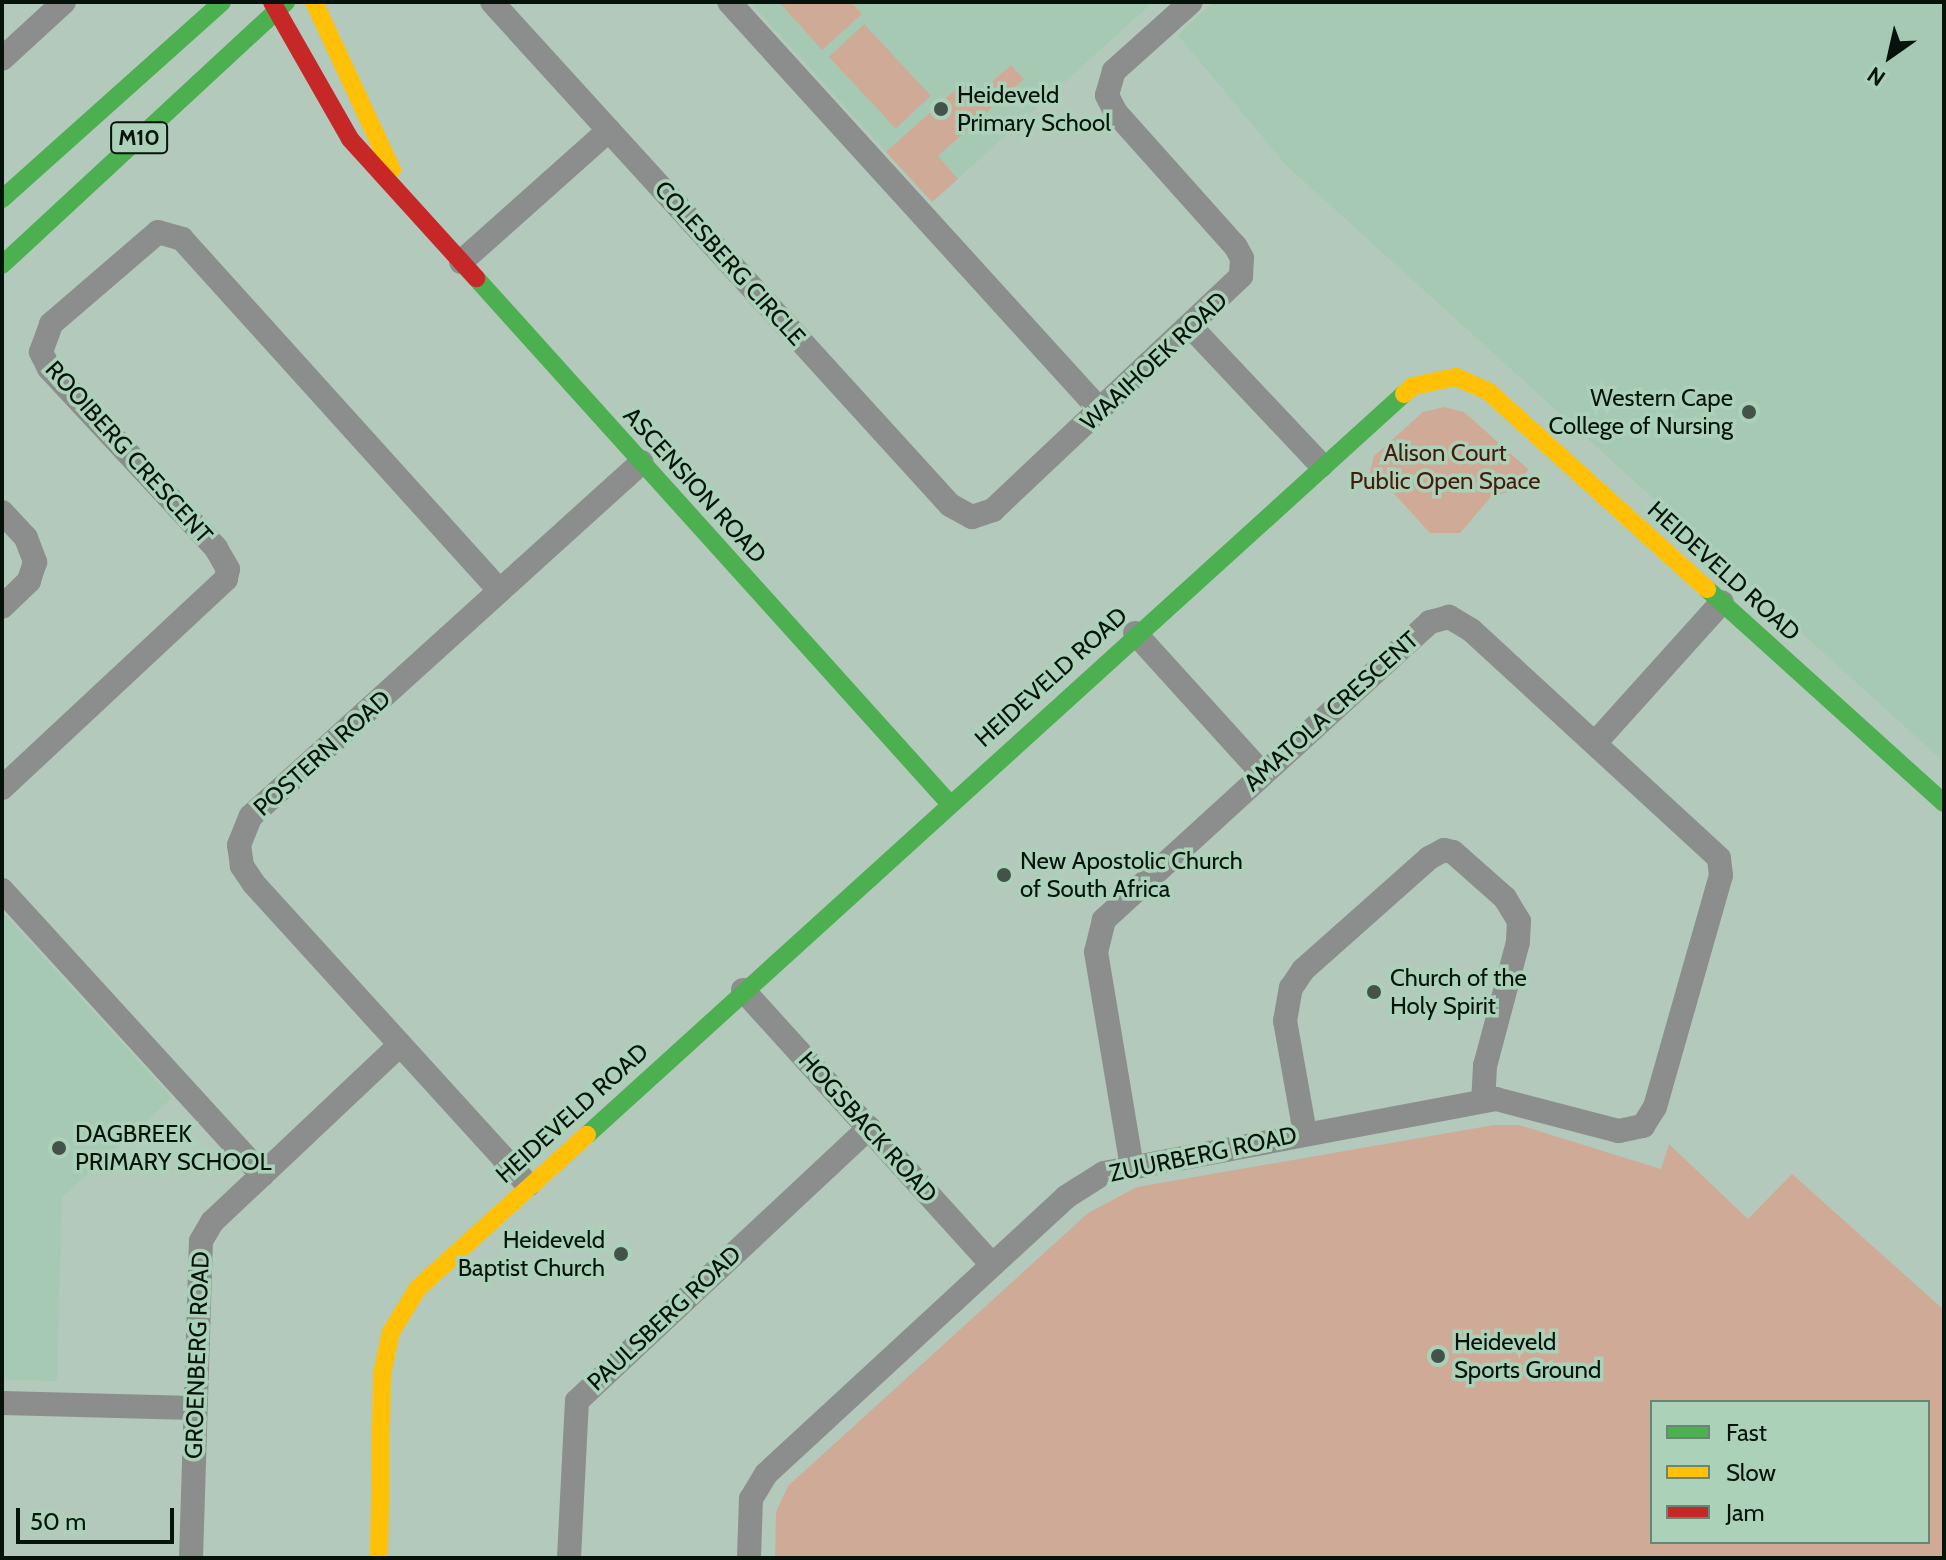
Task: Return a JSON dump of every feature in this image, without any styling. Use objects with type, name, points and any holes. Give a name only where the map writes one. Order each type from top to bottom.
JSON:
[{"type":"street","points":[[2,59],[64,2]]},
{"type":"street","name":"M10","points":[[2,199],[222,2]]},
{"type":"street","name":"ASCENSION ROAD","points":[[314,2],[405,200]]},
{"type":"street","name":"COLESBERG CIRCLE","points":[[492,2],[950,505],[972,517]]},
{"type":"street","points":[[729,2],[1100,410]]},
{"type":"street","name":"WAAIHOEK ROAD","points":[[972,517],[993,510],[1236,285],[1242,258],[1116,113],[1107,86],[1114,71],[1191,2]]},
{"type":"street","name":"M10","points":[[2,265],[278,5]]},
{"type":"street","name":"ASCENSION ROAD","points":[[278,5],[342,128],[949,803]]},
{"type":"street","points":[[461,262],[609,130]]},
{"type":"street","name":"ROOIBERG CRESCENT","points":[[2,788],[226,579],[228,569],[216,548],[49,368],[41,352],[51,324],[142,241],[158,232],[182,239],[500,591]]},
{"type":"street","points":[[1191,327],[1321,465]]},
{"type":"street","name":"HEIDEVELD ROAD","points":[[379,1558],[382,1374],[391,1332],[418,1288],[1135,633],[1413,386],[1436,377],[1468,379],[1489,392],[1944,803]]},
{"type":"street","name":"POSTERN ROAD","points":[[528,1185],[247,876],[240,856],[241,835],[251,816],[642,462]]},
{"type":"street","points":[[2,512],[26,538],[35,562],[29,581],[2,607]]},
{"type":"street","points":[[1596,742],[1722,602]]},
{"type":"street","name":"AMATOLA CRESCENT","points":[[1132,1166],[1096,952],[1099,933],[1114,908],[1424,627],[1443,617],[1471,630],[1714,849],[1721,866],[1655,1107],[1643,1126]]},
{"type":"street","points":[[1135,633],[1262,773]]},
{"type":"street","points":[[1305,1133],[1285,1021],[1291,988],[1394,888],[1444,850],[1453,852],[1505,898],[1519,921],[1518,942],[1485,1066],[1483,1100]]},
{"type":"street","points":[[2,890],[262,1175]]},
{"type":"street","name":"HOGSBACK ROAD","points":[[743,990],[992,1265]]},
{"type":"street","name":"GROENBERG ROAD","points":[[191,1558],[201,1241],[212,1222],[400,1045]]},
{"type":"street","name":"ZUURBERG ROAD","points":[[749,1558],[751,1499],[766,1474],[1066,1197],[1104,1173],[1483,1100],[1534,1106],[1619,1131],[1643,1126]]},
{"type":"street","name":"PAULSBERG ROAD","points":[[569,1558],[577,1401],[869,1128]]},
{"type":"street","points":[[2,1403],[194,1408]]},
{"type":"shaded area","name":"Heideveld Primary School","points":[[750,2],[1153,2],[932,202]]},
{"type":"shaded area","name":"Western Cape College of Nursing","points":[[1214,2],[1944,2],[1944,762],[1286,165],[1178,35]]},
{"type":"shaded area","name":"DAGBREEK PRIMARY SCHOOL","points":[[2,912],[172,1098],[62,1197],[57,1381],[2,1380]]},
{"type":"green space","points":[[779,2],[851,2],[862,14],[822,50]]},
{"type":"green space","points":[[864,24],[931,96],[896,128],[829,57]]},
{"type":"green space","points":[[1011,65],[1024,79],[938,156],[958,179],[932,202],[886,152],[963,83],[976,96]]},
{"type":"green space","name":"Alison Court Public Open Space","points":[[1444,407],[1464,412],[1528,469],[1521,488],[1491,497],[1460,533],[1430,533],[1387,486],[1376,485],[1369,476],[1374,456],[1423,412]]},
{"type":"green space","name":"Heideveld Sports Ground","points":[[1494,1125],[1519,1125],[1661,1169],[1669,1144],[1748,1219],[1792,1174],[1944,1310],[1944,1558],[775,1558],[776,1512],[788,1486],[1088,1213],[1137,1187]]},
{"type":"traffic: fast","points":[[2,199],[222,2]]},
{"type":"traffic: fast","points":[[2,265],[286,2]]},
{"type":"traffic: fast","points":[[476,278],[949,803]]},
{"type":"traffic: fast","points":[[587,1135],[1404,394]]},
{"type":"traffic: fast","points":[[1707,589],[1944,803]]},
{"type":"traffic: slow","points":[[314,2],[392,170]]},
{"type":"traffic: slow","points":[[1404,394],[1413,386],[1456,377],[1489,392],[1707,589]]},
{"type":"traffic: slow","points":[[379,1558],[382,1374],[391,1332],[418,1288],[587,1135]]},
{"type":"traffic: jam","points":[[272,2],[350,139],[476,278]]},
{"type":"place","name":"Heideveld Primary School","points":[[941,109]]},
{"type":"place","name":"Western Cape College of Nursing","points":[[1749,412]]},
{"type":"place","name":"New Apostolic Church of South Africa","points":[[1004,875]]},
{"type":"place","name":"Church of the Holy Spirit","points":[[1374,992]]},
{"type":"place","name":"DAGBREEK PRIMARY SCHOOL","points":[[59,1148]]},
{"type":"place","name":"Heideveld Baptist Church","points":[[621,1254]]},
{"type":"place","name":"Heideveld Sports Ground","points":[[1438,1356]]}]
